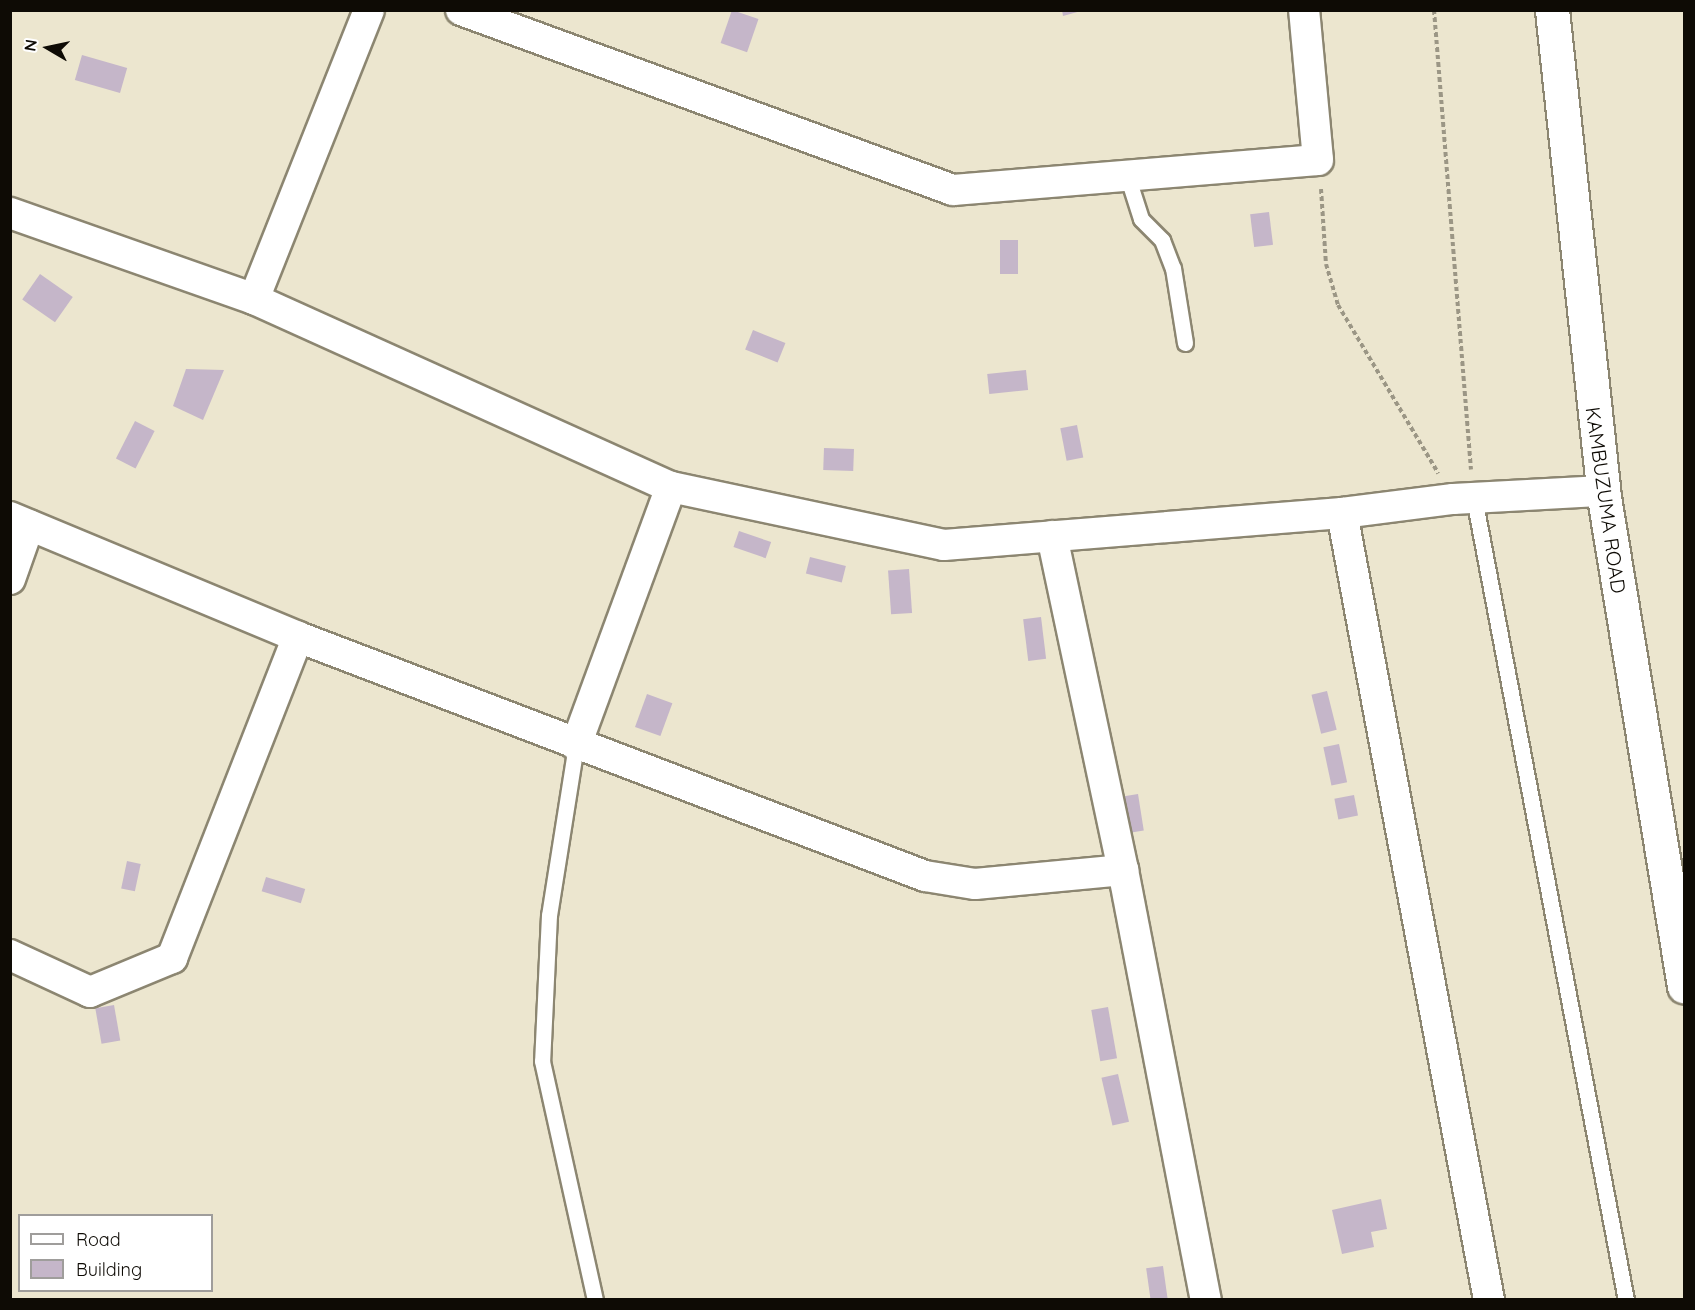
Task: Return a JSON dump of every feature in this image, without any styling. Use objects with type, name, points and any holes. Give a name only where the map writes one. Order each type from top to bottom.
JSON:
[{"type":"main road","name":"KAMBUZUMA ROAD","points":[[1552,10],[1603,491],[1679,926],[1684,986]]},
{"type":"street","points":[[254,298],[369,10]]},
{"type":"street","points":[[461,10],[953,190],[1318,160],[1304,10]]},
{"type":"street","points":[[10,213],[254,298],[671,488],[944,545],[1342,513],[1463,499],[1603,491]]},
{"type":"street","points":[[576,744],[671,488]]},
{"type":"street","points":[[1342,513],[1489,1299]]},
{"type":"street","points":[[10,579],[20,521],[298,637],[576,744],[945,881],[975,884],[1123,870]]},
{"type":"street","points":[[1052,536],[1123,870],[1206,1299]]},
{"type":"street","points":[[10,955],[90,992],[172,958],[298,637]]},
{"type":"lane","points":[[1127,175],[1141,219],[1162,240],[1173,268],[1185,343]]},
{"type":"lane","points":[[1463,499],[1626,1299]]},
{"type":"lane","points":[[576,744],[549,915],[542,1061],[595,1299]]},
{"type":"path","points":[[1434,10],[1463,499]]},
{"type":"path","points":[[1318,160],[1326,264],[1338,305],[1463,499]]},
{"type":"building","points":[[732,10],[758,19],[747,52],[721,43]]},
{"type":"building","points":[[1062,10],[1081,10],[1081,11],[1063,16]]},
{"type":"building","points":[[82,55],[127,68],[120,93],[75,80]]},
{"type":"building","points":[[1269,212],[1273,245],[1254,247],[1250,214]]},
{"type":"building","points":[[1000,240],[1018,240],[1018,274],[1000,274]]},
{"type":"building","points":[[40,274],[73,297],[55,322],[22,299]]},
{"type":"building","points":[[753,330],[785,343],[778,363],[745,349]]},
{"type":"building","points":[[186,369],[224,370],[203,420],[173,406]]},
{"type":"building","points":[[1026,370],[1028,390],[989,394],[987,374]]},
{"type":"building","points":[[135,421],[155,431],[136,468],[116,458]]},
{"type":"building","points":[[1077,425],[1083,457],[1067,461],[1060,428]]},
{"type":"building","points":[[824,448],[854,449],[853,471],[823,470]]},
{"type":"building","points":[[739,531],[771,542],[766,558],[733,547]]},
{"type":"building","points":[[810,557],[846,566],[842,582],[806,573]]},
{"type":"building","points":[[909,569],[912,613],[891,614],[888,570]]},
{"type":"building","points":[[1041,617],[1046,659],[1028,661],[1023,619]]},
{"type":"building","points":[[1327,691],[1337,730],[1321,734],[1311,695]]},
{"type":"building","points":[[647,694],[672,703],[660,736],[635,727]]},
{"type":"building","points":[[1339,744],[1347,782],[1331,785],[1323,747]]},
{"type":"building","points":[[1138,794],[1144,831],[1130,833],[1124,796]]},
{"type":"building","points":[[1354,795],[1358,816],[1338,819],[1334,799]]},
{"type":"building","points":[[127,861],[141,864],[135,891],[121,888]]},
{"type":"building","points":[[266,877],[305,889],[301,903],[262,891]]},
{"type":"building","points":[[114,1005],[120,1040],[102,1044],[95,1008]]},
{"type":"building","points":[[1108,1007],[1117,1058],[1100,1061],[1091,1010]]},
{"type":"building","points":[[1118,1074],[1129,1122],[1112,1126],[1101,1078]]},
{"type":"building","points":[[1381,1199],[1387,1229],[1371,1232],[1374,1247],[1342,1254],[1332,1210]]},
{"type":"building","points":[[1163,1266],[1168,1300],[1151,1300],[1146,1268]]}]
